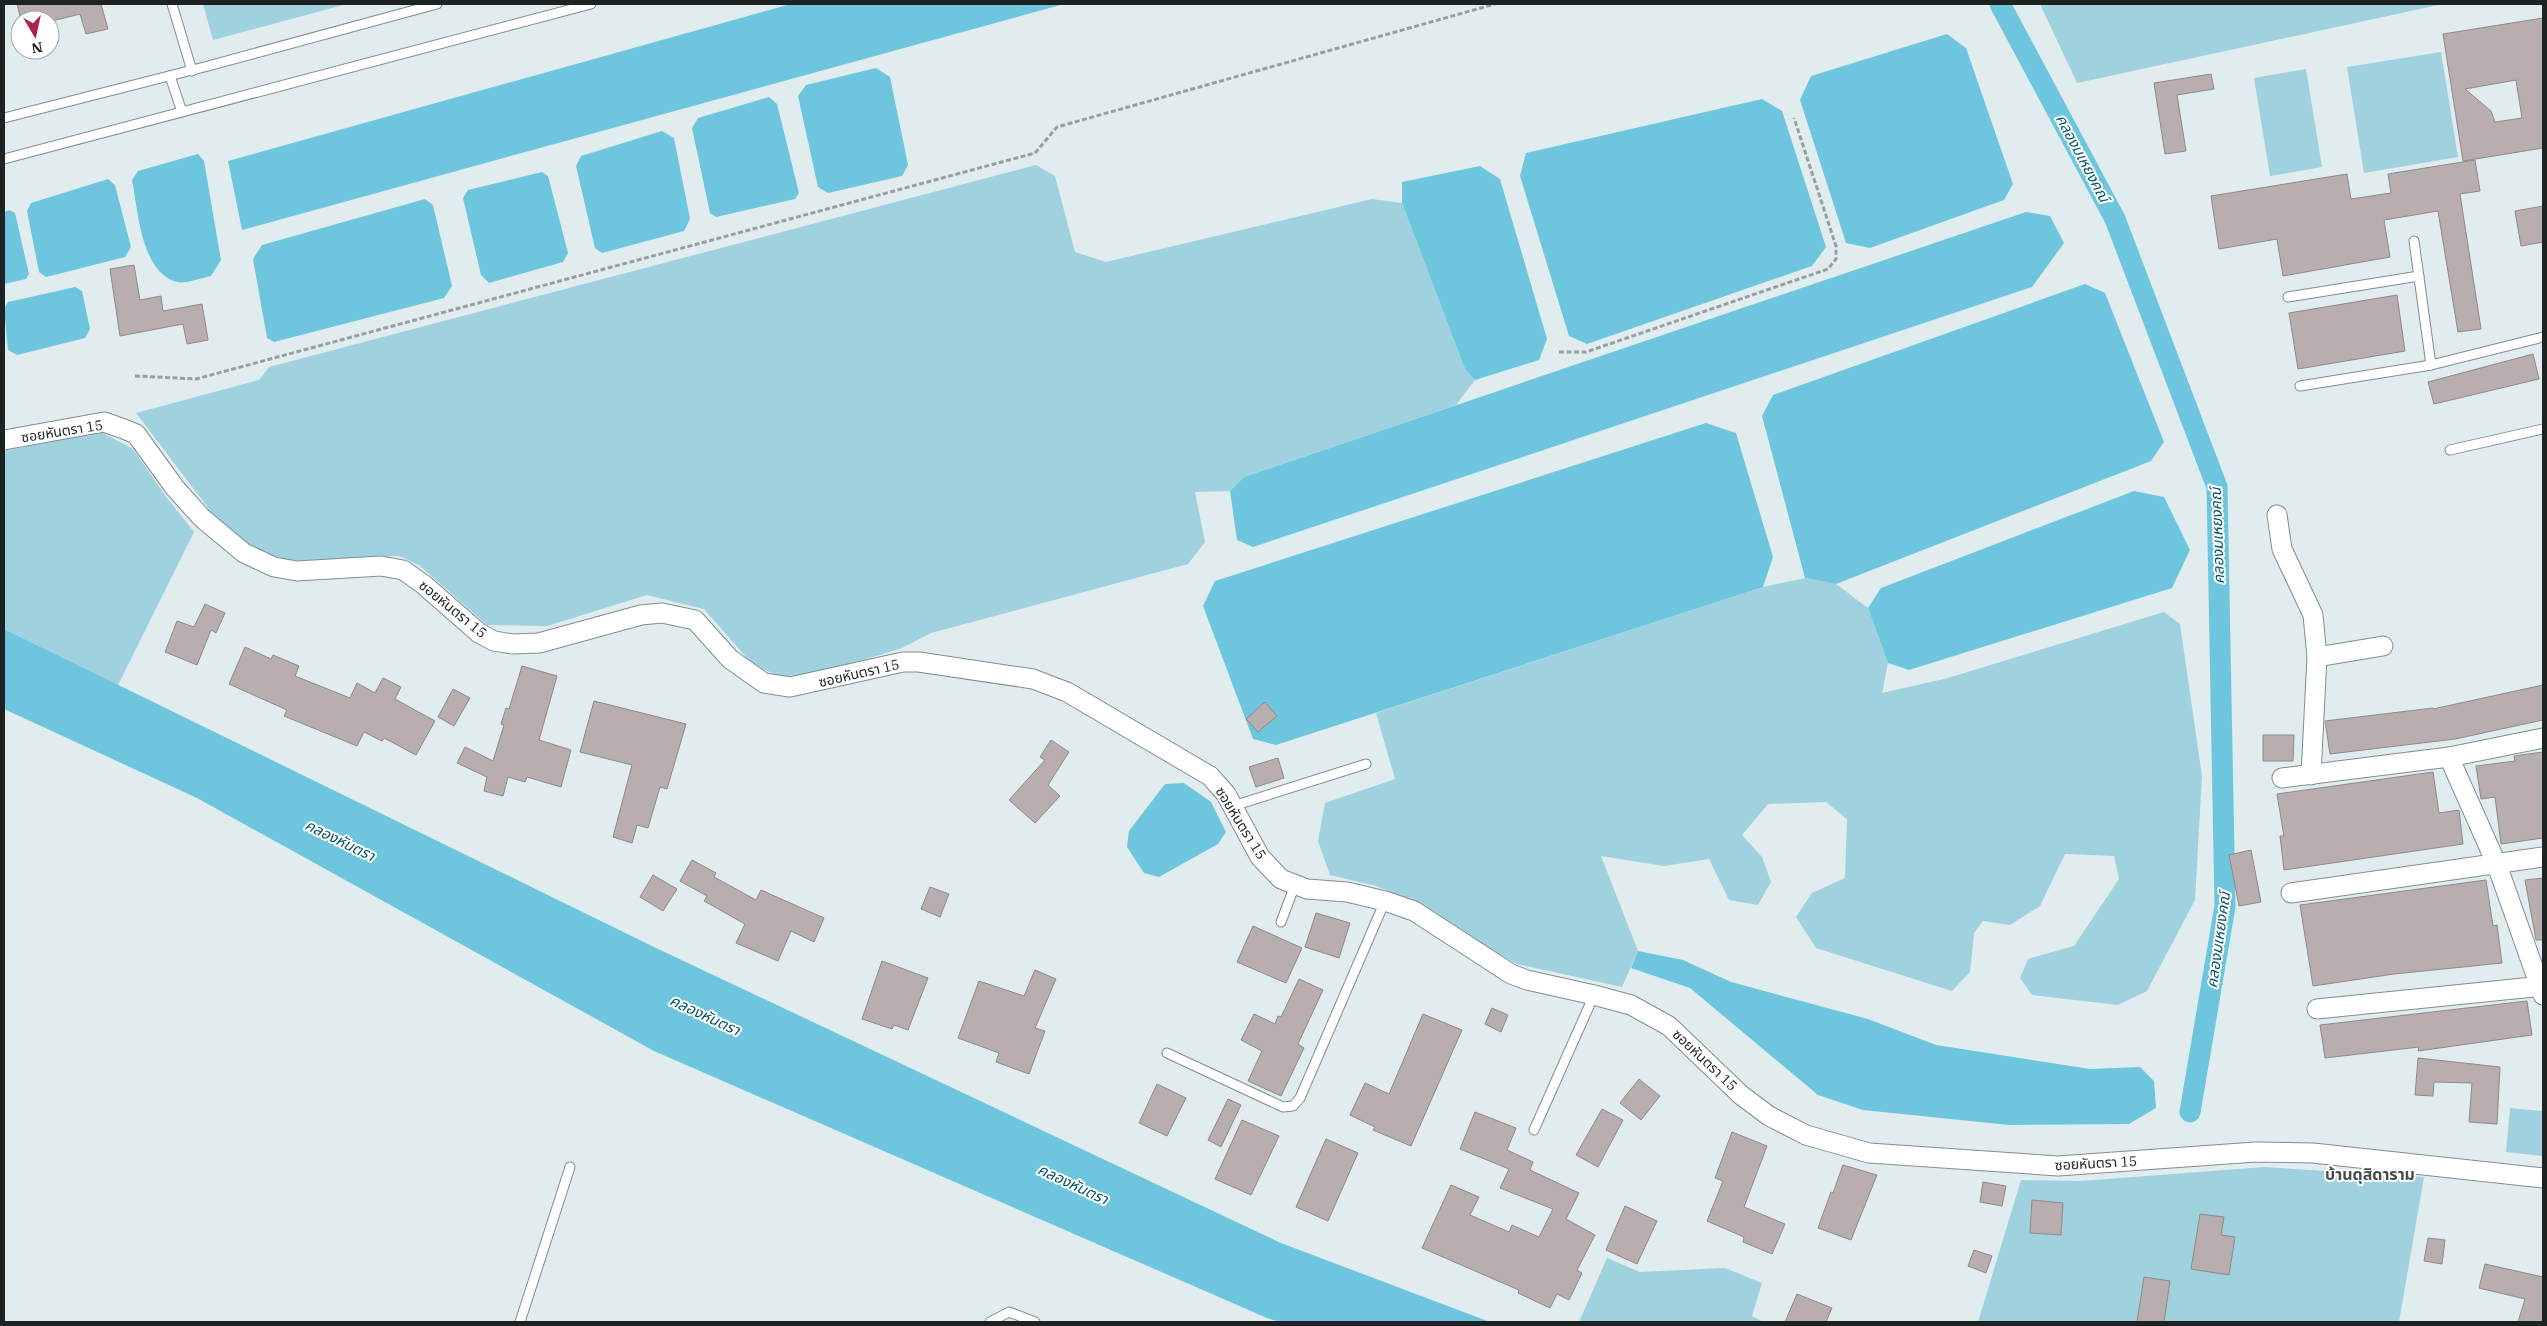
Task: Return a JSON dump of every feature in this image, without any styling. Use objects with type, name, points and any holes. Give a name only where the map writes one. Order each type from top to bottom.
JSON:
[{"type":"street","name":"ซอยหันตรา 15","points":[[4,440],[104,422],[124,429],[136,434],[175,488],[202,518],[244,553],[274,567],[297,571],[381,566],[403,570],[423,584],[480,633],[494,641],[514,644],[539,643],[641,616],[662,613],[695,620],[730,659],[764,683],[790,686],[815,683],[903,662],[919,662],[1034,679],[1067,692],[1210,776],[1226,794],[1260,856],[1281,879],[1307,889],[1346,892],[1385,901],[1414,911],[1511,974],[1527,980],[1594,994],[1631,1005],[1669,1026],[1742,1095],[1769,1116],[1806,1135],[1869,1153],[2058,1166],[2256,1152],[2313,1153],[2543,1178]]},
{"type":"street","points":[[2276,515],[2282,548],[2313,615],[2317,657],[2311,775]]},
{"type":"street","points":[[2317,657],[2383,646]]},
{"type":"street","points":[[2282,778],[2448,757],[2543,738]]},
{"type":"street","points":[[2317,1008],[2542,989],[2497,865],[2448,757]]},
{"type":"street","points":[[2291,892],[2497,865],[2543,857]]},
{"type":"lane","points":[[172,4],[192,70]]},
{"type":"lane","points":[[4,118],[170,76],[436,4]]},
{"type":"lane","points":[[4,159],[591,4]]},
{"type":"lane","points":[[170,76],[182,112]]},
{"type":"lane","points":[[2414,241],[2431,365]]},
{"type":"lane","points":[[2288,297],[2419,276]]},
{"type":"lane","points":[[2300,386],[2431,365],[2543,337]]},
{"type":"lane","points":[[2450,450],[2543,428]]},
{"type":"lane","points":[[1233,806],[1366,764]]},
{"type":"lane","points":[[1281,922],[1294,885]]},
{"type":"lane","points":[[1167,1053],[1283,1107],[1293,1106],[1300,1098],[1385,901]]},
{"type":"lane","points":[[1534,1130],[1594,994]]},
{"type":"lane","points":[[520,1322],[570,1167]]},
{"type":"lane","points":[[990,1322],[1009,1312],[1034,1322]]},
{"type":"path","points":[[136,376],[196,379],[1034,153],[1057,128],[1495,4]]},
{"type":"path","points":[[1559,352],[1586,352],[1828,269],[1836,259],[1836,246],[1794,118]]},
{"type":"shaded area","points":[[203,4],[347,4],[213,40]]},
{"type":"shaded area","points":[[2040,4],[2443,4],[2077,83]]},
{"type":"shaded area","points":[[2441,52],[2458,157],[2364,173],[2347,67]]},
{"type":"shaded area","points":[[2306,69],[2322,167],[2270,176],[2254,78]]},
{"type":"shaded area","points":[[1036,165],[1055,176],[1075,252],[1106,262],[1372,199],[1402,203],[1465,369],[1475,380],[1456,405],[1244,477],[1230,491],[1195,492],[1205,542],[1188,564],[931,633],[902,648],[814,675],[779,676],[753,665],[704,609],[647,595],[547,626],[487,625],[419,565],[399,556],[285,561],[255,550],[212,513],[136,413],[259,380],[269,367]]},
{"type":"shaded area","points":[[101,432],[133,449],[167,498],[194,532],[118,685],[4,629],[4,451]]},
{"type":"shaded area","points":[[1805,578],[1836,584],[1868,608],[1888,663],[1882,693],[1948,678],[2164,612],[2180,624],[2202,776],[2195,900],[2147,991],[2118,1005],[2032,995],[2020,978],[2028,959],[2074,946],[2119,879],[2114,856],[2065,854],[2040,906],[2010,925],[1983,921],[1974,933],[1970,972],[1952,991],[1816,948],[1796,917],[1812,893],[1845,878],[1847,819],[1826,802],[1768,804],[1742,835],[1762,857],[1771,882],[1758,905],[1729,900],[1709,859],[1664,866],[1601,856],[1638,951],[1622,987],[1517,964],[1483,945],[1424,905],[1376,886],[1330,875],[1318,841],[1325,803],[1395,779],[1376,713],[1763,587]]},
{"type":"shaded area","points":[[2510,1108],[2543,1111],[2543,1156],[2506,1152]]},
{"type":"shaded area","points":[[2264,1167],[2424,1177],[2399,1322],[1978,1322],[2021,1180],[2081,1181]]},
{"type":"shaded area","points":[[1607,1258],[1640,1272],[1725,1268],[1762,1283],[1752,1316],[1764,1322],[1579,1322]]},
{"type":"water","points":[[791,4],[1064,4],[242,230],[228,161]]},
{"type":"water","points":[[1947,34],[1966,48],[2013,184],[2004,200],[1870,248],[1846,243],[1800,100],[1811,76]]},
{"type":"water","points":[[876,68],[890,77],[908,165],[902,176],[828,193],[818,187],[798,96],[806,85]]},
{"type":"water","points":[[769,97],[777,104],[799,193],[795,199],[716,217],[710,213],[692,128],[698,118]]},
{"type":"water","points":[[1762,99],[1782,111],[1826,247],[1812,266],[1587,344],[1569,336],[1520,176],[1526,153]]},
{"type":"water","points":[[662,131],[674,138],[690,219],[684,231],[602,253],[595,248],[576,166],[581,156]]},
{"type":"water","points":[[198,154],[204,161],[221,260],[211,276],[189,282],[177,282],[165,276],[149,254],[139,223],[132,180],[138,171]]},
{"type":"water","points":[[1480,166],[1500,179],[1547,339],[1539,360],[1475,380],[1465,369],[1402,203],[1402,182]]},
{"type":"water","points":[[542,172],[548,176],[568,253],[563,262],[489,283],[481,275],[463,198],[468,190]]},
{"type":"water","points":[[108,179],[115,185],[131,247],[125,257],[46,277],[39,272],[27,211],[31,203]]},
{"type":"water","points":[[425,199],[433,205],[452,286],[444,298],[274,342],[267,338],[253,259],[262,245]]},
{"type":"water","points":[[9,210],[15,213],[29,274],[26,279],[4,284],[4,212]]},
{"type":"water","points":[[2026,212],[2050,216],[2064,243],[2032,287],[1253,547],[1237,540],[1230,491],[1244,477]]},
{"type":"water","points":[[2085,284],[2105,293],[2164,442],[2151,461],[1836,584],[1805,578],[1762,416],[1773,395]]},
{"type":"water","points":[[75,287],[82,291],[90,329],[85,338],[17,355],[8,350],[4,309],[8,302]]},
{"type":"water","points":[[1706,423],[1736,433],[1773,557],[1763,587],[1276,745],[1253,739],[1203,606],[1215,581]]},
{"type":"water","points":[[2134,491],[2164,497],[2190,550],[2172,588],[1909,670],[1888,663],[1868,608],[1881,588]]},
{"type":"water","name":"คลองหันตรา","points":[[4,629],[654,947],[1281,1243],[1490,1322],[1280,1322],[1267,1318],[654,1051],[197,798],[4,709]]},
{"type":"water","points":[[1184,783],[1211,802],[1226,832],[1218,844],[1159,877],[1144,873],[1127,847],[1129,831],[1165,784]]},
{"type":"water","points":[[1638,951],[1683,960],[1731,982],[1868,1019],[1936,1045],[2090,1069],[2140,1067],[2154,1081],[2156,1108],[2129,1124],[2009,1125],[1863,1110],[1818,1095],[1690,988],[1631,968]]},
{"type":"building","points":[[17,4],[101,4],[108,29],[86,34],[80,14],[60,19],[60,10],[18,10]]},
{"type":"building","points":[[2543,18],[2543,148],[2463,161],[2443,34]],"holes":[[[2516,80],[2522,118],[2495,122],[2491,111],[2465,89]]]},
{"type":"building","points":[[2211,74],[2214,89],[2177,95],[2186,151],[2165,154],[2154,83]]},
{"type":"building","points":[[2475,160],[2480,191],[2460,194],[2481,329],[2458,332],[2438,211],[2384,220],[2390,257],[2283,276],[2277,239],[2219,249],[2211,196],[2347,174],[2351,199],[2391,193],[2388,174]]},
{"type":"building","points":[[2543,206],[2543,242],[2521,246],[2515,211]]},
{"type":"building","points":[[134,265],[140,300],[161,296],[163,311],[202,304],[208,340],[187,344],[183,324],[120,336],[110,269]]},
{"type":"building","points":[[2397,295],[2405,351],[2298,369],[2289,313]]},
{"type":"building","points":[[2533,354],[2539,379],[2434,404],[2428,382]]},
{"type":"building","points":[[205,604],[225,613],[216,633],[211,630],[197,665],[165,652],[177,621],[194,627]]},
{"type":"building","points":[[245,647],[271,659],[273,655],[299,666],[295,676],[350,698],[357,683],[375,693],[383,678],[401,687],[395,699],[435,721],[416,755],[384,738],[382,741],[364,732],[357,746],[284,716],[287,710],[229,684]]},
{"type":"building","points":[[522,666],[557,676],[539,740],[571,750],[561,787],[527,777],[525,782],[508,777],[503,796],[484,791],[487,777],[457,763],[465,747],[493,761],[504,725],[501,724],[506,708],[509,709]]},
{"type":"building","points":[[2543,685],[2543,720],[2455,739],[2330,754],[2325,721],[2433,709]]},
{"type":"building","points":[[453,689],[470,698],[454,726],[438,717]]},
{"type":"building","points":[[594,701],[686,724],[667,789],[660,787],[648,828],[637,825],[632,843],[613,837],[632,765],[580,752]]},
{"type":"building","points":[[1265,702],[1277,716],[1258,732],[1246,719]]},
{"type":"building","points":[[2263,735],[2294,735],[2293,761],[2263,761]]},
{"type":"building","points":[[1051,740],[1069,752],[1048,785],[1060,796],[1035,823],[1009,800],[1045,760],[1040,757]]},
{"type":"building","points":[[2543,752],[2543,838],[2501,844],[2495,797],[2481,799],[2476,766],[2515,761],[2514,756]]},
{"type":"building","points":[[1278,758],[1284,778],[1256,787],[1249,767]]},
{"type":"building","points":[[2433,772],[2439,813],[2459,810],[2463,844],[2284,870],[2280,836],[2284,836],[2277,794]]},
{"type":"building","points":[[2251,850],[2261,902],[2239,906],[2229,855]]},
{"type":"building","points":[[692,860],[716,873],[714,877],[756,900],[761,890],[824,918],[814,942],[791,931],[778,961],[736,943],[745,924],[704,901],[707,896],[680,881]]},
{"type":"building","points":[[653,875],[677,889],[663,911],[640,897]]},
{"type":"building","points":[[2543,878],[2543,940],[2536,940],[2525,880]]},
{"type":"building","points":[[2486,880],[2493,926],[2497,925],[2502,963],[2394,974],[2313,986],[2300,905]]},
{"type":"building","points":[[930,887],[949,894],[940,917],[921,909]]},
{"type":"building","points":[[1316,913],[1350,923],[1339,958],[1305,947]]},
{"type":"building","points":[[1253,926],[1302,948],[1286,983],[1237,962]]},
{"type":"building","points":[[882,961],[928,978],[908,1030],[894,1025],[892,1029],[862,1019]]},
{"type":"building","points":[[1035,970],[1056,979],[1035,1028],[1045,1031],[1029,1074],[996,1062],[999,1053],[958,1038],[979,981],[1024,996]]},
{"type":"building","points":[[1299,979],[1323,990],[1298,1044],[1304,1048],[1281,1096],[1248,1081],[1262,1051],[1241,1040],[1254,1014],[1275,1024],[1278,1016],[1281,1017]]},
{"type":"building","points":[[2527,1001],[2532,1035],[2418,1051],[2419,1047],[2325,1058],[2320,1025]]},
{"type":"building","points":[[1492,1008],[1508,1015],[1501,1032],[1485,1024]]},
{"type":"building","points":[[1423,1014],[1462,1030],[1411,1146],[1373,1130],[1375,1127],[1350,1115],[1365,1083],[1389,1094]]},
{"type":"building","points":[[2418,1058],[2500,1067],[2497,1124],[2469,1122],[2472,1083],[2434,1082],[2433,1096],[2415,1095]]},
{"type":"building","points":[[1639,1079],[1660,1096],[1641,1120],[1620,1103]]},
{"type":"building","points":[[1157,1084],[1186,1098],[1167,1136],[1139,1123]]},
{"type":"building","points":[[1228,1099],[1241,1105],[1221,1147],[1208,1140]]},
{"type":"building","points":[[1602,1109],[1623,1120],[1598,1167],[1576,1155]]},
{"type":"building","points":[[1475,1112],[1516,1128],[1507,1150],[1533,1162],[1530,1170],[1579,1193],[1566,1219],[1595,1235],[1577,1270],[1582,1273],[1569,1300],[1557,1294],[1550,1308],[1518,1293],[1519,1290],[1422,1248],[1451,1185],[1479,1197],[1470,1215],[1509,1232],[1512,1225],[1539,1237],[1553,1209],[1500,1188],[1509,1169],[1460,1149]]},
{"type":"building","points":[[1242,1120],[1279,1136],[1251,1195],[1215,1179]]},
{"type":"building","points":[[1732,1132],[1767,1146],[1744,1207],[1785,1224],[1772,1254],[1743,1242],[1744,1237],[1707,1221],[1723,1181],[1715,1178]]},
{"type":"building","points":[[1326,1139],[1358,1153],[1328,1221],[1296,1207]]},
{"type":"building","points":[[1843,1165],[1877,1175],[1851,1240],[1818,1228]]},
{"type":"building","points":[[1983,1182],[2006,1186],[2002,1206],[1980,1202]]},
{"type":"building","points":[[2032,1200],[2063,1203],[2061,1235],[2030,1233]]},
{"type":"building","points":[[1625,1206],[1657,1221],[1637,1264],[1606,1250]]},
{"type":"building","points":[[2200,1214],[2224,1217],[2221,1235],[2235,1237],[2229,1275],[2191,1269]]},
{"type":"building","points":[[2428,1238],[2445,1240],[2442,1264],[2424,1261]]},
{"type":"building","points":[[1974,1250],[1992,1256],[1986,1273],[1968,1266]]},
{"type":"building","points":[[2485,1264],[2543,1277],[2543,1322],[2518,1322],[2525,1299],[2479,1288]]},
{"type":"building","points":[[2144,1277],[2170,1281],[2164,1322],[2137,1322]]},
{"type":"building","points":[[1797,1294],[1832,1308],[1826,1322],[1785,1322]]},
{"type":"waterway","name":"คลองมเหยงคณ์","points":[[2000,4],[2115,219],[2217,487],[2225,906],[2190,1112]]},
{"type":"district","name":"บ้านดุสิดาราม","points":[[2370,1174]]}]
